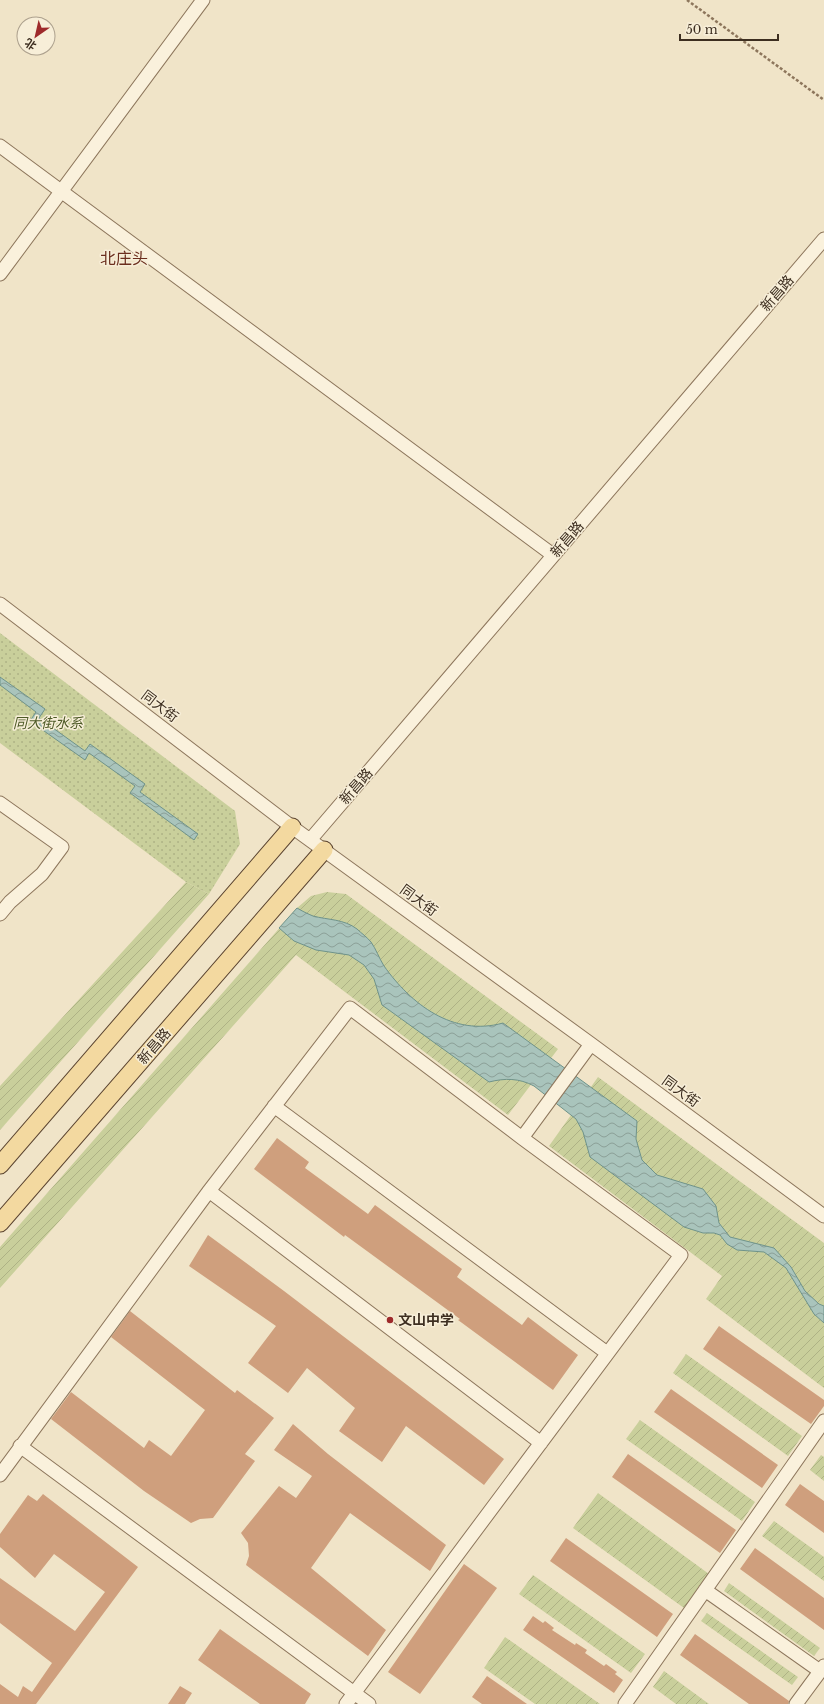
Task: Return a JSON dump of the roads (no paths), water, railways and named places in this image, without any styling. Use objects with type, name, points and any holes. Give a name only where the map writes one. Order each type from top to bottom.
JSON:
[{"type":"main road","points":[[0,1165],[292,827]]},
{"type":"main road","name":"新昌路","points":[[0,1223],[324,850]]},
{"type":"street","points":[[0,274],[203,0]]},
{"type":"street","points":[[0,146],[553,555]]},
{"type":"street","name":"新昌路","points":[[310,840],[824,239]]},
{"type":"street","name":"同大街","points":[[0,604],[292,827],[591,1044],[824,1216]]},
{"type":"street","points":[[0,803],[62,847],[42,874],[10,902],[0,914]]},
{"type":"street","points":[[0,1475],[209,1191],[350,1008],[522,1138],[681,1255],[346,1704]]},
{"type":"street","points":[[522,1138],[591,1044]]},
{"type":"street","points":[[274,1106],[607,1353]]},
{"type":"street","points":[[209,1191],[541,1443]]},
{"type":"street","points":[[625,1704],[824,1421]]},
{"type":"street","points":[[20,1446],[369,1704]]},
{"type":"street","points":[[705,1590],[822,1668],[796,1704]]},
{"type":"water","points":[[0,677],[45,709],[39,718],[85,751],[90,744],[145,784],[140,792],[198,834],[194,840],[130,793],[135,786],[89,753],[85,760],[30,721],[36,712],[0,685]]},
{"type":"water","points":[[297,908],[313,916],[347,923],[357,929],[371,942],[384,966],[395,980],[407,993],[435,1014],[450,1021],[467,1025],[485,1026],[503,1023],[637,1121],[636,1139],[642,1160],[657,1175],[703,1189],[716,1206],[719,1223],[730,1237],[774,1248],[791,1267],[805,1291],[819,1304],[824,1306],[824,1323],[814,1314],[786,1268],[764,1252],[737,1250],[727,1244],[720,1235],[714,1233],[703,1233],[684,1227],[590,1157],[583,1132],[576,1119],[534,1086],[517,1080],[489,1082],[382,1005],[374,979],[364,965],[349,955],[316,950],[294,941],[279,928]]},
{"type":"place","name":"文山中学","points":[[390,1320]]},
{"type":"district","name":"北庄头","points":[[124,258]]},
{"type":"park label","name":"同大街水系","points":[[48,723]]}]
